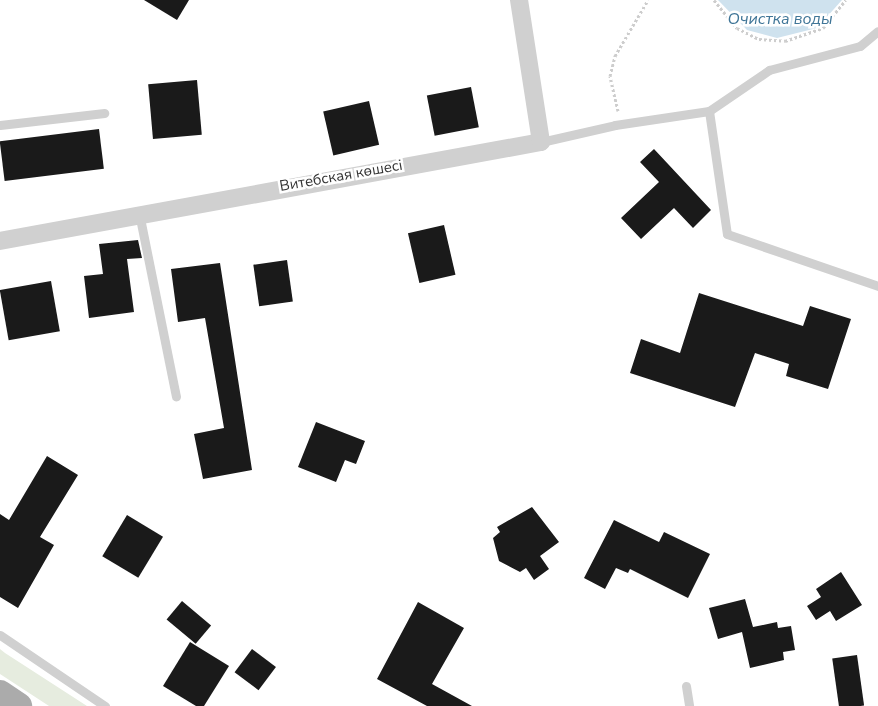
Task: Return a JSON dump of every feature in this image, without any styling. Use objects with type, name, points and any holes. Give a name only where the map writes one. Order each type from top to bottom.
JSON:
[{"type":"main road","points":[[0,694],[18,706]]},
{"type":"street","points":[[520,0],[541,142]]},
{"type":"street","name":"Витебская көшесі","points":[[0,241],[140,218],[255,191],[541,142]]},
{"type":"lane","points":[[541,142],[615,124],[709,111],[769,70],[860,46],[878,31]]},
{"type":"lane","points":[[709,111],[727,234],[878,286]]},
{"type":"lane","points":[[0,125],[104,113]]},
{"type":"lane","points":[[140,218],[176,396]]},
{"type":"lane","points":[[0,635],[105,706]]},
{"type":"lane","points":[[686,686],[689,706]]},
{"type":"path","points":[[615,124],[618,109],[610,76],[615,56],[648,0]]},
{"type":"path","points":[[714,0],[737,28],[759,39],[785,41],[823,28],[846,0]]},
{"type":"shaded area","points":[[0,649],[87,706],[49,706],[0,674]]},
{"type":"water","name":"Очистка воды","points":[[718,0],[842,0],[817,28],[777,38],[747,30]]},
{"type":"building","points":[[144,0],[189,0],[177,20]]},
{"type":"building","points":[[197,80],[202,135],[153,139],[148,84]]},
{"type":"building","points":[[471,87],[479,127],[435,136],[427,96]]},
{"type":"building","points":[[369,101],[379,145],[333,155],[323,112]]},
{"type":"building","points":[[99,129],[104,169],[5,181],[0,141]]},
{"type":"building","points":[[654,149],[711,210],[693,228],[674,208],[641,239],[621,218],[659,182],[640,162]]},
{"type":"building","points":[[444,225],[455,275],[419,283],[408,233]]},
{"type":"building","points":[[138,240],[142,258],[127,259],[134,312],[89,318],[84,276],[103,274],[99,244]]},
{"type":"building","points":[[287,260],[293,302],[259,306],[253,265]]},
{"type":"building","points":[[220,263],[252,470],[203,479],[194,434],[224,428],[205,318],[178,322],[171,269]]},
{"type":"building","points":[[51,281],[60,331],[9,340],[0,290]]},
{"type":"building","points":[[699,293],[803,326],[810,306],[851,319],[828,389],[786,376],[789,364],[755,353],[735,407],[630,373],[641,339],[680,353]]},
{"type":"building","points":[[316,422],[365,441],[356,464],[345,460],[336,482],[298,467]]},
{"type":"building","points":[[47,456],[78,475],[40,537],[54,545],[18,608],[0,597],[0,514],[9,520]]},
{"type":"building","points":[[532,507],[559,542],[540,556],[549,569],[534,580],[526,568],[520,572],[499,561],[493,538],[500,532],[497,527]]},
{"type":"building","points":[[127,515],[163,537],[138,578],[102,556]]},
{"type":"building","points":[[614,520],[659,542],[664,532],[710,554],[688,598],[630,569],[628,573],[616,568],[605,589],[584,578]]},
{"type":"building","points":[[841,572],[862,605],[836,621],[830,611],[816,620],[807,606],[821,597],[816,589]]},
{"type":"building","points":[[745,599],[753,627],[777,622],[778,628],[791,626],[795,650],[783,652],[784,660],[750,668],[742,632],[718,639],[709,608]]},
{"type":"building","points":[[182,601],[211,625],[196,644],[167,619]]},
{"type":"building","points":[[418,602],[464,628],[432,684],[472,706],[427,706],[377,679]]},
{"type":"building","points":[[190,642],[229,666],[204,706],[196,706],[163,686]]},
{"type":"building","points":[[252,649],[276,667],[259,690],[235,672]]},
{"type":"building","points":[[857,655],[864,706],[839,706],[832,658]]}]
